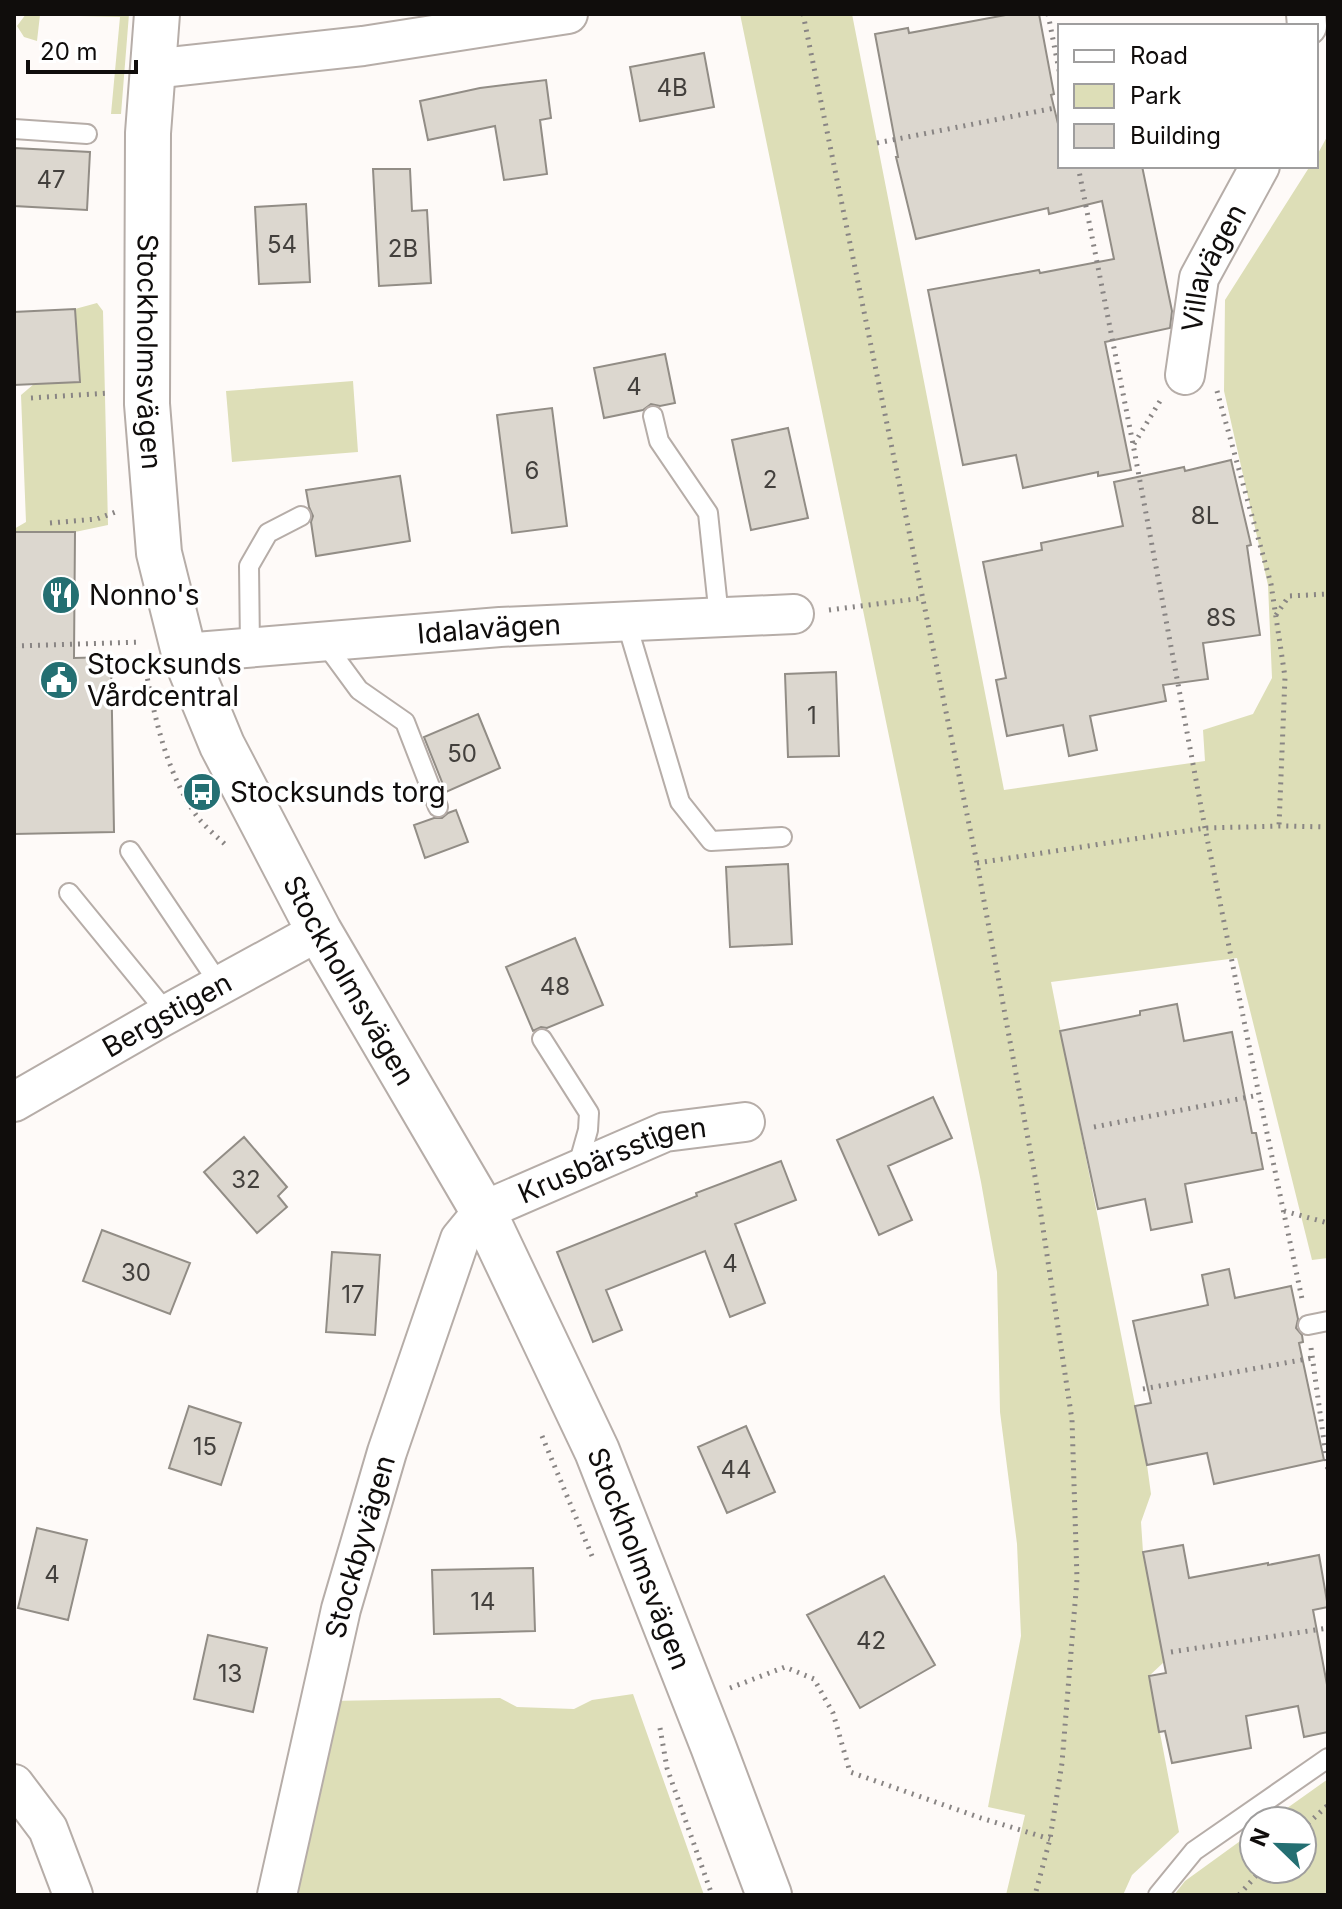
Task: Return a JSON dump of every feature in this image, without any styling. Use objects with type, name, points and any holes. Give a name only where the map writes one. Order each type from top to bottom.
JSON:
[{"type":"street","name":"Stockholmsvägen","points":[[157,14],[148,133],[147,404],[159,553],[184,653],[222,745],[319,931],[483,1211],[597,1451],[769,1895]]},
{"type":"street","points":[[152,69],[363,46],[568,14]]},
{"type":"street","name":"Villavägen","points":[[1185,375],[1199,278],[1259,168]]},
{"type":"street","name":"Idalavägen","points":[[184,653],[500,627],[794,614]]},
{"type":"street","name":"Bergstigen","points":[[14,1102],[319,931]]},
{"type":"street","name":"Krusbärsstigen","points":[[483,1211],[665,1132],[745,1122]]},
{"type":"street","name":"Stockbyvägen","points":[[277,1895],[341,1609],[387,1452],[460,1239],[483,1211]]},
{"type":"street","points":[[14,1784],[48,1829],[73,1895]]},
{"type":"lane","points":[[14,129],[87,134]]},
{"type":"lane","points":[[653,416],[659,441],[708,513],[719,617]]},
{"type":"lane","points":[[250,647],[249,566],[268,533],[301,516]]},
{"type":"lane","points":[[626,621],[680,802],[711,841],[782,837]]},
{"type":"lane","points":[[323,641],[359,690],[405,722],[438,807]]},
{"type":"lane","points":[[130,851],[220,985]]},
{"type":"lane","points":[[69,893],[164,1016]]},
{"type":"lane","points":[[542,1039],[589,1113],[588,1130],[577,1169]]},
{"type":"lane","points":[[1308,1325],[1328,1321]]},
{"type":"lane","points":[[1158,1895],[1194,1851],[1328,1758]]},
{"type":"path","points":[[803,14],[977,863],[1036,1182],[1072,1420],[1077,1579],[1062,1763],[1050,1839],[1035,1895]]},
{"type":"path","points":[[1048,14],[1058,65]]},
{"type":"path","points":[[877,143],[1058,107]]},
{"type":"path","points":[[1078,168],[1205,828],[1308,1325],[1328,1470]]},
{"type":"path","points":[[1133,444],[1165,393],[1185,375],[1216,385],[1271,584],[1276,615],[1285,677],[1281,826]]},
{"type":"path","points":[[31,398],[123,392]]},
{"type":"path","points":[[50,523],[97,519],[122,509]]},
{"type":"path","points":[[1276,615],[1289,596],[1328,594]]},
{"type":"path","points":[[794,614],[923,598]]},
{"type":"path","points":[[14,646],[141,642]]},
{"type":"path","points":[[977,863],[1205,828],[1328,827]]},
{"type":"path","points":[[1094,1127],[1259,1095]]},
{"type":"path","points":[[1284,1211],[1328,1223]]},
{"type":"path","points":[[1143,1389],[1312,1358]]},
{"type":"path","points":[[1171,1652],[1328,1628]]},
{"type":"path","points":[[729,1689],[785,1667],[814,1679],[833,1713],[850,1772],[1050,1839]]},
{"type":"green space","points":[[26,14],[129,14],[121,114],[111,114],[120,17],[40,15],[37,41],[24,37],[17,26]]},
{"type":"green space","points":[[740,14],[852,14],[1004,790],[1205,761],[1203,730],[1253,714],[1272,678],[1268,585],[1224,391],[1225,300],[1309,168],[1318,168],[1318,153],[1328,135],[1328,1258],[1312,1260],[1237,958],[1051,982],[1147,1465],[1151,1494],[1141,1522],[1143,1552],[1164,1662],[1149,1676],[1179,1832],[1132,1875],[1123,1895],[1006,1895],[1025,1815],[988,1807],[1021,1636],[1017,1544],[1000,1412],[997,1272]]},
{"type":"green space","points":[[97,303],[103,311],[108,525],[75,532],[14,532],[26,522],[21,395],[34,384],[79,381],[75,309]]},
{"type":"green space","points":[[353,381],[358,452],[232,462],[226,391]]},
{"type":"green space","points":[[633,1694],[704,1895],[293,1895],[329,1701],[500,1698],[517,1707],[574,1709],[592,1700]]},
{"type":"green space","points":[[1328,1779],[1328,1895],[1174,1895],[1185,1881],[1238,1843],[1238,1885],[1318,1885],[1318,1805],[1291,1805]]},
{"type":"building","points":[[1011,14],[1039,14],[1058,124],[1058,168],[1142,168],[1172,311],[1170,328],[1105,342],[1131,470],[1098,476],[1098,472],[1023,488],[1016,455],[963,465],[928,290],[1114,259],[1102,201],[1049,214],[1048,208],[916,239],[896,157],[875,34],[908,28],[909,33]]},
{"type":"building","points":[[704,53],[714,107],[640,121],[630,67]]},
{"type":"building","points":[[546,80],[551,118],[540,120],[547,174],[504,180],[495,126],[428,140],[420,101],[480,88]]},
{"type":"building","points":[[14,148],[90,152],[87,210],[14,206]]},
{"type":"building","points":[[373,169],[410,169],[412,211],[427,210],[431,283],[379,286]]},
{"type":"building","points":[[306,204],[310,282],[259,284],[255,207]]},
{"type":"building","points":[[75,309],[80,382],[14,385],[14,312]]},
{"type":"building","points":[[665,354],[675,403],[651,404],[643,410],[604,418],[594,368]]},
{"type":"building","points":[[552,408],[567,526],[512,533],[497,415]]},
{"type":"building","points":[[788,428],[808,518],[751,530],[732,440]]},
{"type":"building","points":[[1231,460],[1251,545],[1247,546],[1260,635],[1203,643],[1208,679],[1163,685],[1166,701],[1090,716],[1097,750],[1069,756],[1063,725],[1007,736],[996,680],[1006,678],[983,562],[1042,550],[1041,543],[1123,526],[1114,482]]},
{"type":"building","points":[[400,476],[410,541],[316,556],[311,522],[313,516],[306,490]]},
{"type":"building","points":[[14,532],[75,532],[74,658],[111,657],[114,832],[14,834]]},
{"type":"building","points":[[836,672],[839,756],[788,757],[785,674]]},
{"type":"building","points":[[478,714],[500,768],[446,792],[424,737]]},
{"type":"building","points":[[456,810],[468,842],[425,858],[414,825],[442,818]]},
{"type":"building","points":[[788,864],[792,944],[730,947],[726,867]]},
{"type":"building","points":[[575,938],[603,1005],[533,1031],[506,967]]},
{"type":"building","points":[[1177,1004],[1184,1041],[1232,1032],[1252,1133],[1256,1133],[1263,1169],[1185,1184],[1192,1222],[1151,1230],[1145,1199],[1098,1209],[1060,1031]]},
{"type":"building","points":[[933,1097],[952,1138],[888,1166],[912,1220],[879,1235],[837,1140]]},
{"type":"building","points":[[244,1137],[287,1187],[278,1196],[287,1207],[257,1233],[204,1172]]},
{"type":"building","points":[[781,1161],[796,1200],[735,1224],[765,1303],[730,1317],[705,1251],[606,1290],[622,1330],[593,1342],[557,1252]]},
{"type":"building","points":[[102,1230],[190,1263],[170,1314],[83,1281]]},
{"type":"building","points":[[332,1252],[380,1255],[375,1335],[326,1332]]},
{"type":"building","points":[[1229,1269],[1235,1298],[1291,1286],[1298,1319],[1296,1328],[1302,1335],[1303,1342],[1299,1343],[1324,1460],[1214,1484],[1207,1453],[1147,1465],[1135,1406],[1151,1403],[1133,1321],[1208,1305],[1202,1275]]},
{"type":"building","points":[[189,1406],[241,1423],[221,1485],[169,1468]]},
{"type":"building","points":[[746,1426],[775,1492],[727,1513],[698,1447]]},
{"type":"building","points":[[37,1528],[87,1540],[68,1620],[18,1608]]},
{"type":"building","points":[[1183,1545],[1189,1578],[1319,1555],[1328,1607],[1313,1610],[1328,1690],[1328,1732],[1304,1737],[1298,1706],[1246,1716],[1251,1748],[1172,1763],[1165,1731],[1159,1732],[1149,1676],[1166,1673],[1143,1552]]},
{"type":"building","points":[[533,1568],[535,1631],[434,1634],[432,1570]]},
{"type":"building","points":[[884,1576],[935,1665],[860,1708],[807,1615]]},
{"type":"building","points":[[208,1635],[267,1648],[253,1712],[194,1699]]},
{"type":"place","name":"Nonno's","points":[[61,595]]},
{"type":"place","name":"Stocksunds Vårdcentral","points":[[59,680]]},
{"type":"place","name":"Stocksunds torg","points":[[202,792]]}]
